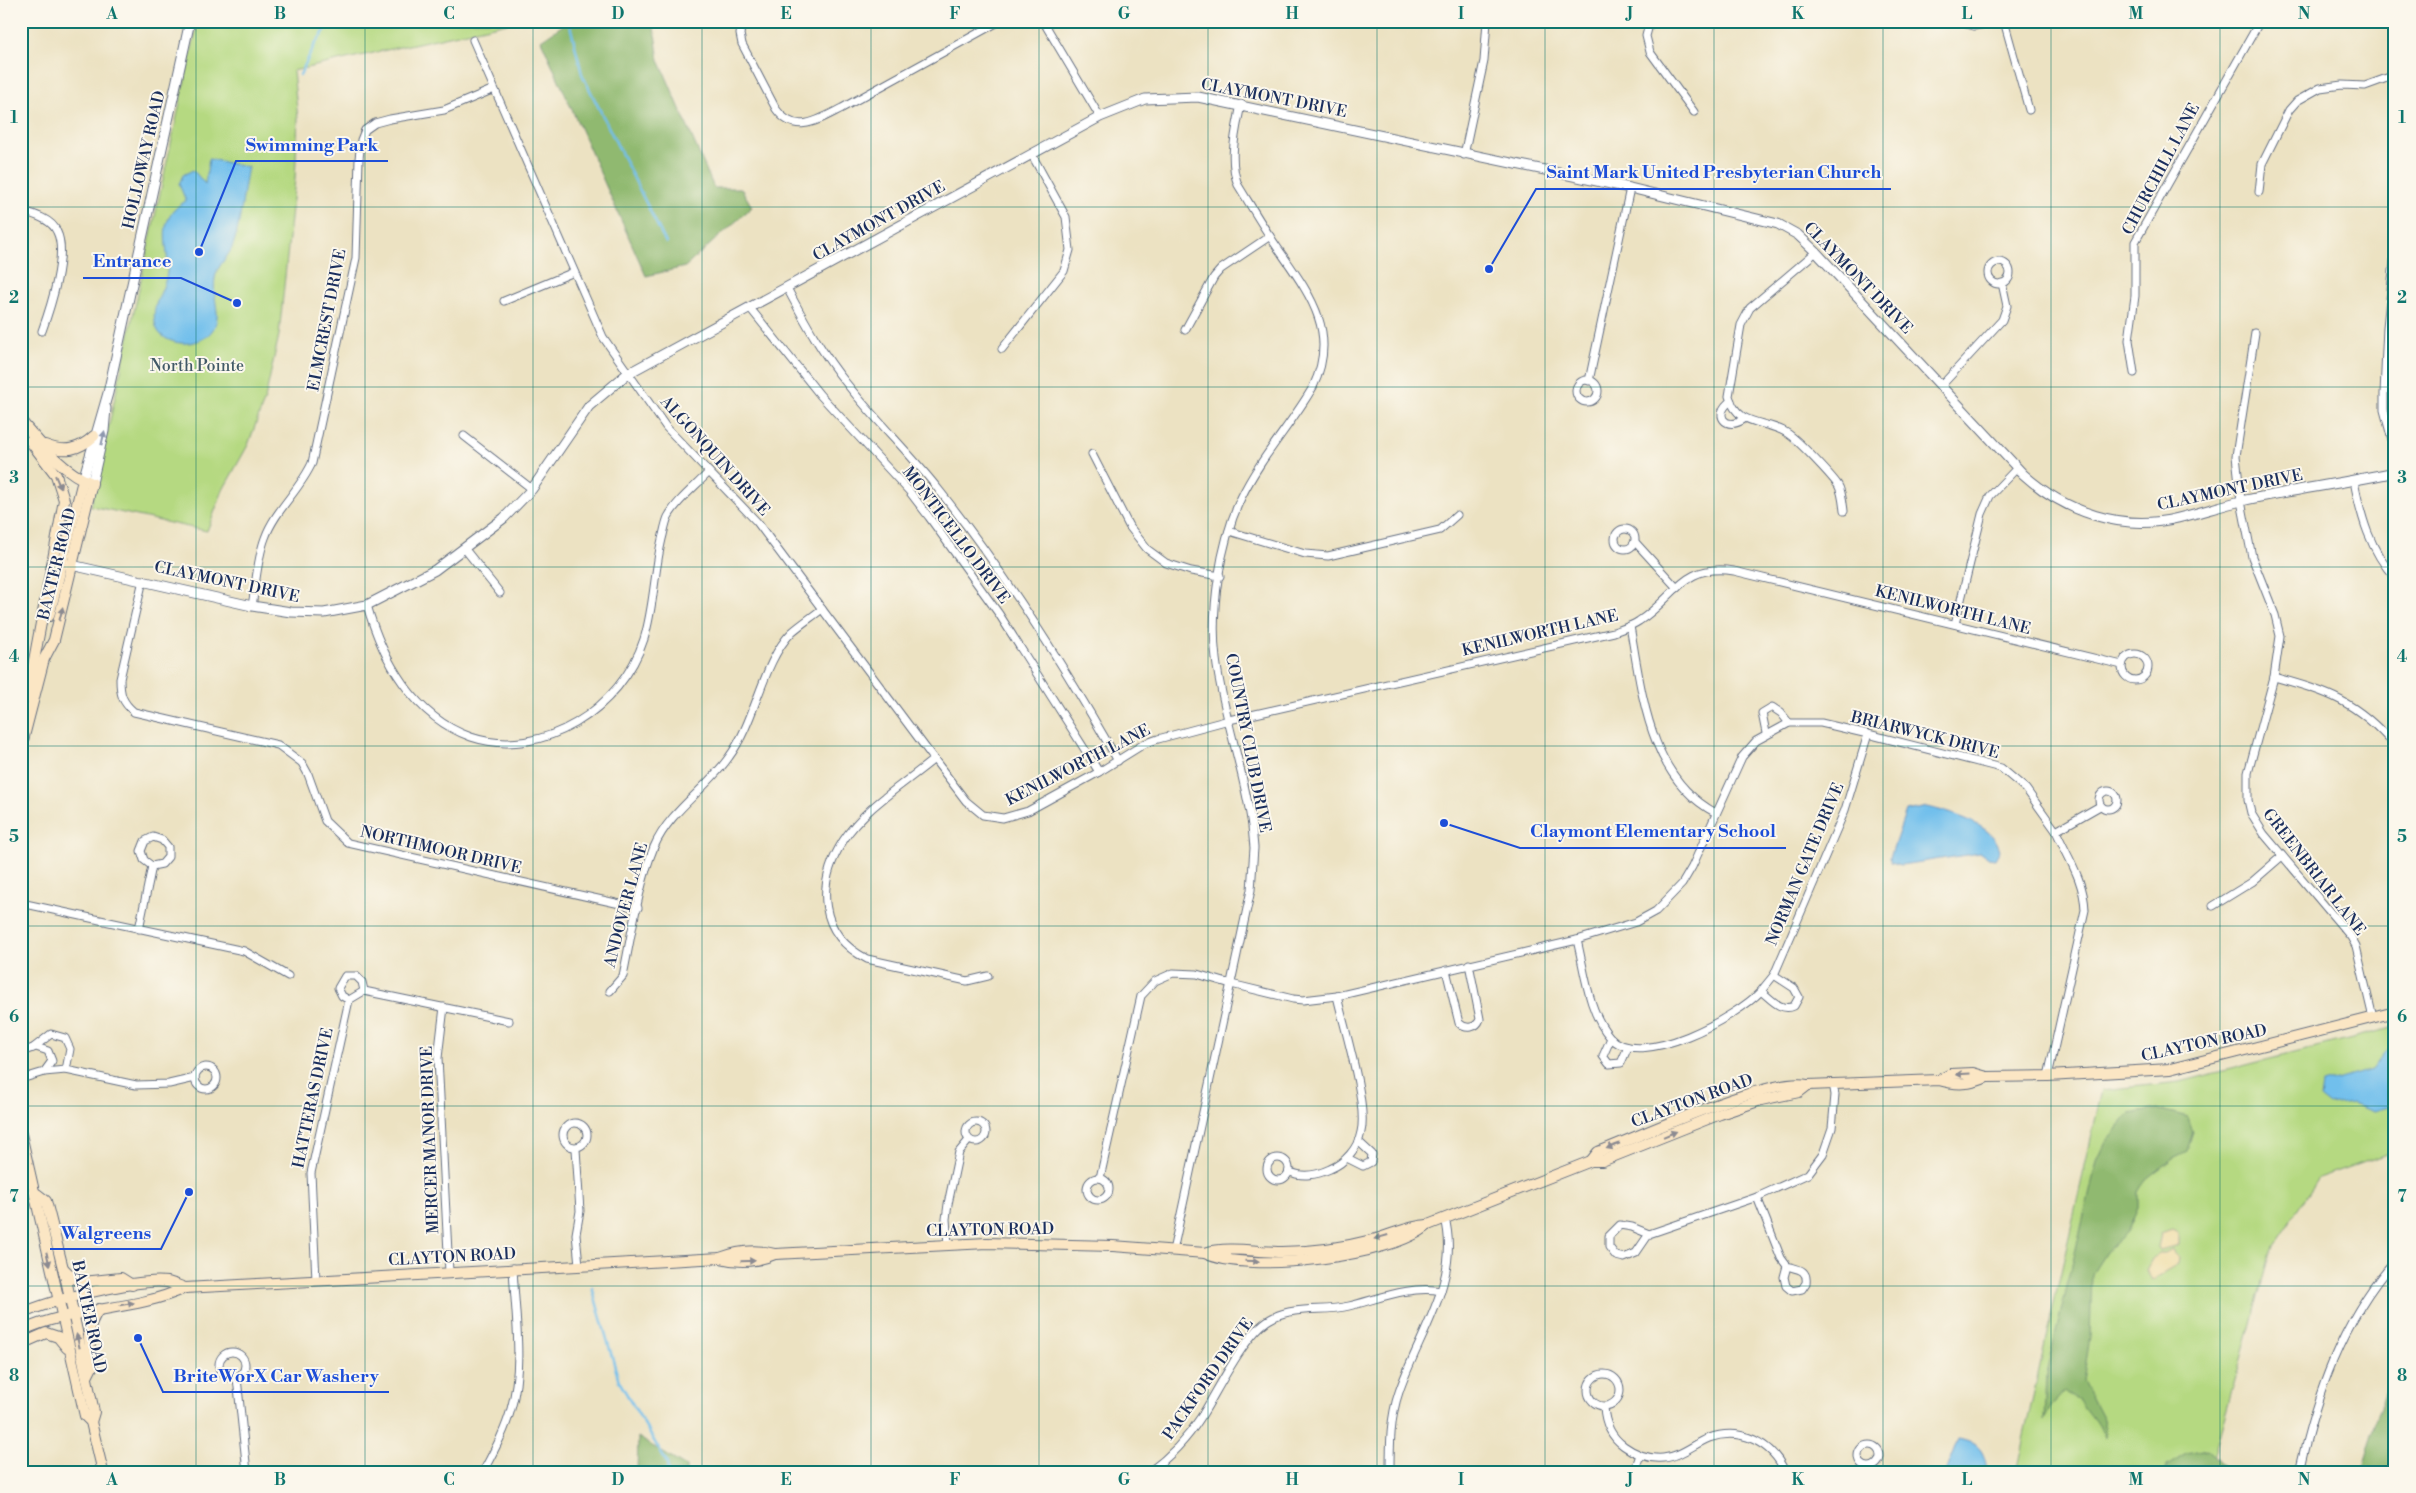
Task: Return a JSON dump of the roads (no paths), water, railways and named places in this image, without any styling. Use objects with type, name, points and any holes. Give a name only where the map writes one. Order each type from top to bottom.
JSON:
[{"type":"main road","points":[[21,421],[39,443],[87,482]]},
{"type":"main road","points":[[21,427],[56,475],[64,500],[27,699],[31,706]]},
{"type":"main road","points":[[39,443],[64,451],[79,447],[94,436]]},
{"type":"main road","name":"BAXTER ROAD","points":[[21,748],[44,659],[44,640],[67,564],[87,482]]},
{"type":"main road","name":"CLAYTON ROAD","points":[[21,1331],[62,1315],[163,1298],[185,1288],[513,1268],[720,1258],[733,1253],[763,1251],[776,1254],[948,1245],[1038,1243],[1204,1253],[1217,1249],[1283,1252],[1340,1247],[1414,1226],[1428,1225],[1591,1161],[1598,1152],[1730,1100],[1790,1084],[1939,1080],[1951,1074],[1966,1073],[1986,1078],[2138,1072],[2170,1068],[2395,1012]]},
{"type":"main road","name":"BAXTER ROAD","points":[[21,1134],[85,1416],[91,1422]]},
{"type":"main road","name":"BAXTER ROAD","points":[[36,1194],[46,1201],[70,1298],[94,1412],[91,1422],[103,1472]]},
{"type":"main road","points":[[63,1269],[73,1278],[83,1282],[121,1278],[132,1285]]},
{"type":"main road","name":"CLAYTON ROAD","points":[[21,1314],[35,1307],[59,1302],[83,1293],[132,1285],[166,1282],[185,1288]]},
{"type":"main road","points":[[87,1377],[93,1365],[88,1334],[92,1319],[99,1309]]},
{"type":"main road","points":[[21,1344],[46,1333],[58,1337],[71,1352]]},
{"type":"street","name":"HOLLOWAY ROAD","points":[[87,482],[94,436],[108,393],[190,21]]},
{"type":"street","points":[[743,21],[740,34],[742,44],[782,117],[788,122],[807,123],[842,108],[1000,21]]},
{"type":"street","points":[[1044,21],[1100,117]]},
{"type":"street","points":[[1464,155],[1484,61],[1487,21]]},
{"type":"street","points":[[1650,21],[1646,36],[1650,52],[1694,112]]},
{"type":"street","points":[[1955,21],[1974,26],[2004,21],[2029,110]]},
{"type":"street","name":"CHURCHILL LANE","points":[[2134,373],[2129,340],[2135,296],[2135,242],[2260,21]]},
{"type":"street","name":"ALGONQUIN DRIVE","points":[[474,40],[603,337],[626,374],[666,427],[757,522],[974,810],[992,818]]},
{"type":"street","points":[[2259,192],[2262,164],[2289,110],[2297,101],[2320,88],[2342,85],[2365,86],[2395,75]]},
{"type":"street","name":"ELMCREST DRIVE","points":[[252,606],[265,538],[282,507],[305,479],[312,463],[356,258],[360,140],[365,130],[375,124],[390,119],[444,110],[494,89]]},
{"type":"street","name":"CLAYMONT DRIVE","points":[[67,564],[252,606],[291,612],[324,613],[367,605],[418,581],[504,518],[532,489],[590,406],[626,374],[1100,117],[1145,99],[1198,96],[1241,104],[1464,155],[1630,188],[1770,221],[1790,229],[1816,252],[2017,468],[2059,502],[2095,516],[2124,521],[2160,521],[2241,501],[2395,472]]},
{"type":"street","name":"COUNTRY CLUB DRIVE","points":[[1173,1252],[1251,890],[1254,848],[1248,801],[1216,659],[1215,619],[1220,576],[1229,531],[1249,482],[1313,387],[1322,358],[1322,328],[1316,309],[1306,289],[1270,236],[1234,176],[1232,151],[1241,104]]},
{"type":"street","points":[[1002,350],[1060,276],[1068,262],[1070,250],[1066,218],[1032,155]]},
{"type":"street","points":[[1589,381],[1630,188]]},
{"type":"street","points":[[21,211],[35,214],[52,224],[58,232],[60,242],[56,287],[52,306],[42,331]]},
{"type":"street","points":[[1185,330],[1214,277],[1221,269],[1270,236]]},
{"type":"street","points":[[1816,252],[1750,308],[1745,316],[1729,396],[1744,419],[1786,432],[1792,436],[1839,486],[1844,511]]},
{"type":"street","points":[[2395,252],[2384,410],[2395,451]]},
{"type":"street","points":[[504,301],[574,272]]},
{"type":"street","points":[[1941,386],[2002,320],[2008,306],[2002,283]]},
{"type":"street","name":"MONTICELLO DRIVE","points":[[787,288],[808,328],[838,373],[938,488],[1008,585],[1084,700],[1118,761]]},
{"type":"street","name":"MONTICELLO DRIVE","points":[[750,308],[820,395],[908,490],[929,517],[999,614],[1099,772]]},
{"type":"street","name":"GREENBRIAR LANE","points":[[2255,333],[2236,456],[2241,501],[2256,570],[2278,625],[2280,636],[2274,677],[2248,773],[2248,800],[2256,824],[2353,941],[2373,1018]]},
{"type":"street","name":"HOLLOWAY ROAD","points":[[87,482],[104,431],[108,393]]},
{"type":"street","points":[[1731,401],[1723,408],[1721,414],[1723,419],[1728,424],[1735,425],[1744,419]]},
{"type":"street","points":[[464,436],[532,489]]},
{"type":"street","points":[[1092,454],[1129,526],[1147,549],[1166,563],[1191,571],[1220,576]]},
{"type":"street","points":[[1955,624],[1982,514],[1990,496],[2017,468]]},
{"type":"street","points":[[367,605],[376,634],[389,663],[421,705],[440,722],[463,734],[490,741],[518,742],[543,738],[563,730],[594,710],[626,677],[644,638],[659,552],[668,518],[709,472]]},
{"type":"street","points":[[2354,481],[2359,506],[2371,541],[2379,558],[2395,578]]},
{"type":"street","points":[[1229,531],[1305,554],[1328,556],[1440,530],[1457,515]]},
{"type":"street","points":[[1636,543],[1677,588]]},
{"type":"street","points":[[464,548],[500,593]]},
{"type":"street","name":"KENILWORTH LANE","points":[[992,818],[1010,817],[1028,811],[1099,772],[1144,744],[1158,738],[1630,626],[1648,615],[1691,575],[1702,571],[1724,570],[2122,665]]},
{"type":"street","name":"NORTHMOOR DRIVE","points":[[143,580],[120,679],[121,695],[128,707],[134,712],[278,746],[285,750],[302,763],[308,774],[325,821],[348,843],[638,908]]},
{"type":"street","name":"ANDOVER LANE","points":[[610,991],[623,976],[650,857],[660,835],[674,816],[728,759],[737,746],[751,718],[771,666],[783,643],[792,633],[822,609]]},
{"type":"street","points":[[1630,626],[1649,718],[1664,760],[1680,786],[1704,806],[1716,812]]},
{"type":"street","points":[[2274,677],[2320,690],[2343,700],[2365,716],[2395,746]]},
{"type":"street","points":[[1766,733],[1762,713],[1767,709],[1772,707],[1777,710],[1788,723]]},
{"type":"street","name":"BRIARWYCK DRIVE","points":[[1100,1178],[1141,996],[1155,981],[1173,973],[1197,974],[1231,984],[1303,1000],[1337,996],[1577,940],[1636,922],[1656,912],[1670,900],[1682,884],[1692,867],[1742,757],[1766,733],[1788,723],[1821,723],[2001,768],[2026,790],[2056,831],[2076,870],[2084,896],[2085,910],[2048,1076]]},
{"type":"street","name":"NORMAN GATE DRIVE","points":[[1628,1047],[1642,1049],[1658,1046],[1708,1027],[1752,1001],[1774,975],[1845,810],[1868,734]]},
{"type":"street","points":[[934,759],[873,809],[843,841],[829,876],[827,915],[832,928],[841,940],[854,952],[866,959],[967,981],[988,976]]},
{"type":"street","points":[[2056,831],[2100,806]]},
{"type":"street","points":[[153,837],[162,840],[168,847],[168,857],[162,864],[152,866],[144,860],[141,851],[146,841],[153,837]]},
{"type":"street","points":[[2213,906],[2252,882],[2282,856]]},
{"type":"street","points":[[139,929],[152,866]]},
{"type":"street","points":[[21,903],[244,951],[288,976]]},
{"type":"street","points":[[1577,940],[1594,1009],[1611,1038],[1628,1047],[1621,1063],[1614,1065],[1604,1060],[1604,1051],[1611,1038]]},
{"type":"street","points":[[1446,970],[1459,1023],[1463,1027],[1472,1027],[1480,1019],[1469,964]]},
{"type":"street","points":[[1761,991],[1781,1007],[1791,1008],[1796,1004],[1799,998],[1797,990],[1774,975]]},
{"type":"street","points":[[364,991],[362,982],[356,976],[345,976],[338,988],[342,996],[349,1000],[364,991],[509,1021]]},
{"type":"street","points":[[1289,1171],[1304,1175],[1318,1173],[1338,1166],[1347,1158],[1358,1140],[1363,1119],[1337,996]]},
{"type":"street","name":"HATTERAS DRIVE","points":[[316,1280],[310,1173],[349,1000]]},
{"type":"street","name":"MERCER MANOR DRIVE","points":[[444,1007],[438,1058],[449,1272]]},
{"type":"street","points":[[33,1048],[51,1034],[65,1038],[70,1048],[66,1070]]},
{"type":"street","points":[[21,1052],[33,1048],[45,1048],[51,1055],[50,1066],[44,1072]]},
{"type":"street","points":[[21,1079],[44,1072],[66,1070],[141,1085],[169,1084],[195,1078]]},
{"type":"street","points":[[1649,1234],[1632,1226],[1620,1225],[1609,1236],[1609,1247],[1616,1256],[1630,1257],[1636,1253],[1649,1234],[1756,1197],[1796,1181],[1808,1174],[1826,1148],[1832,1128],[1835,1095],[1832,1083]]},
{"type":"street","points":[[948,1245],[946,1219],[948,1204],[959,1152],[969,1140]]},
{"type":"street","points":[[1347,1158],[1363,1166],[1371,1162],[1372,1154],[1358,1140]]},
{"type":"street","points":[[576,1149],[580,1211],[576,1234],[579,1265]]},
{"type":"street","points":[[1756,1197],[1787,1266]]},
{"type":"street","points":[[1390,1472],[1391,1430],[1398,1394],[1441,1291],[1450,1244],[1445,1218]]},
{"type":"street","points":[[2300,1472],[2310,1426],[2344,1335],[2373,1286],[2395,1260]]},
{"type":"street","points":[[484,1472],[507,1422],[518,1371],[513,1268]]},
{"type":"street","name":"PACKFORD DRIVE","points":[[1149,1472],[1180,1446],[1200,1419],[1257,1328],[1269,1319],[1291,1312],[1345,1307],[1424,1287],[1441,1291]]},
{"type":"street","points":[[1602,1374],[1614,1376],[1620,1388],[1616,1402],[1604,1407],[1591,1400],[1587,1390],[1591,1380],[1602,1374]]},
{"type":"street","points":[[237,1378],[247,1472]]},
{"type":"street","points":[[1604,1407],[1608,1429],[1614,1437],[1640,1455],[1664,1458],[1674,1456],[1710,1438],[1741,1435],[1770,1450],[1778,1457],[1784,1472]]},
{"type":"street","points":[[1634,1472],[1640,1455]]},
{"type":"water","points":[[209,159],[248,167],[240,217],[233,245],[216,273],[214,291],[217,320],[214,328],[198,341],[190,343],[175,342],[161,334],[157,329],[154,318],[154,312],[166,279],[168,266],[165,239],[166,226],[173,211],[186,201],[179,184],[183,175],[193,170],[205,184]]},
{"type":"water","points":[[1928,807],[1959,816],[1989,833],[1996,841],[2000,850],[1995,859],[1988,858],[1980,853],[1901,865],[1891,862],[1890,857],[1906,811]]},
{"type":"water","points":[[2395,1045],[2395,1105],[2373,1111],[2352,1103],[2330,1106],[2320,1098],[2322,1084],[2371,1070],[2387,1049]]},
{"type":"water","points":[[1958,1439],[1971,1442],[1980,1449],[1985,1458],[1987,1472],[1945,1472]]},
{"type":"waterway","points":[[300,75],[315,44],[332,21]]},
{"type":"waterway","points":[[569,21],[582,74],[666,243]]},
{"type":"waterway","points":[[1136,21],[1138,25]]},
{"type":"waterway","points":[[592,1287],[619,1381],[667,1463],[668,1472]]},
{"type":"place","name":"Swimming Park","points":[[199,252]]},
{"type":"place","name":"Saint Mark United Presbyterian Church","points":[[1489,269]]},
{"type":"place","name":"Entrance","points":[[237,303]]},
{"type":"place","name":"Claymont Elementary School","points":[[1444,823]]},
{"type":"place","name":"Walgreens","points":[[189,1192]]},
{"type":"place","name":"BriteWorX Car Washery","points":[[138,1338]]},
{"type":"park label","name":"North Pointe","points":[[197,366]]}]
